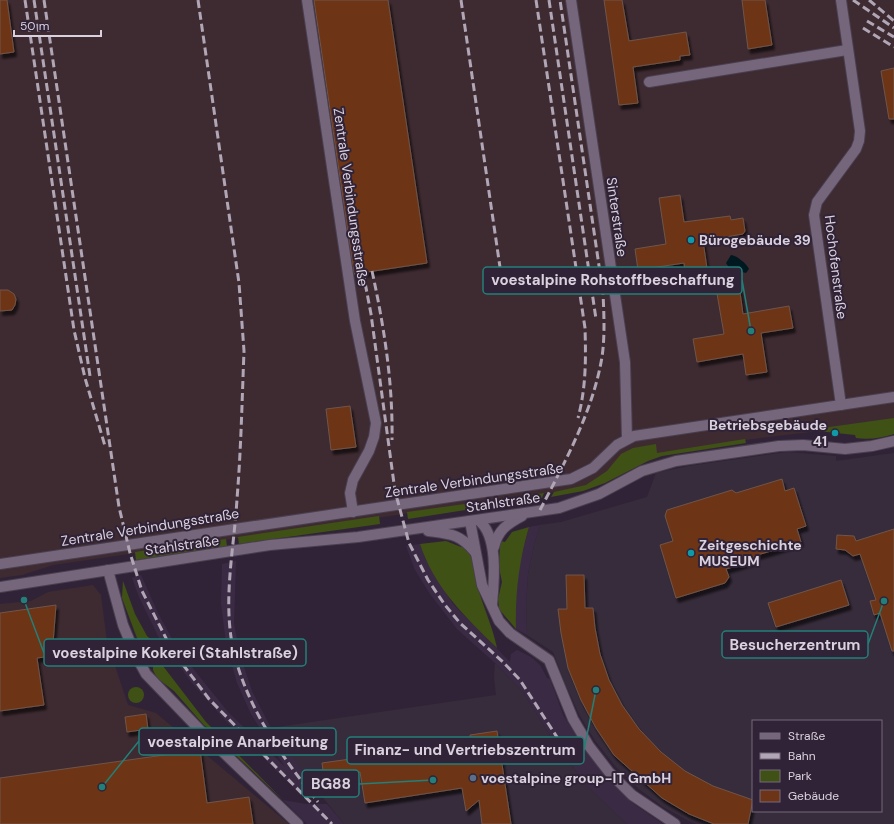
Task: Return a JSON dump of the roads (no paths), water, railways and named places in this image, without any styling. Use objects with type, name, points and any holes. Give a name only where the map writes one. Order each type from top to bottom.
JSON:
[{"type":"street","name":"Zentrale Verbindungsstraße","points":[[307,0],[355,321],[376,422],[374,437],[369,451],[353,480],[350,493],[353,512]]},
{"type":"street","name":"Sinterstraße","points":[[571,0],[625,362],[627,439]]},
{"type":"street","name":"Hochofenstraße","points":[[841,0],[847,50],[860,131],[859,141],[856,149],[817,202],[814,215],[841,405]]},
{"type":"street","points":[[649,82],[847,50]]},
{"type":"street","name":"Zentrale Verbindungsstraße","points":[[0,564],[571,479],[593,468],[617,445],[627,439],[642,434],[894,397]]},
{"type":"street","name":"Stahlstraße","points":[[0,587],[270,545],[343,539],[574,504],[599,494],[642,471],[676,461],[779,446],[803,445],[845,449],[872,446],[894,441]]},
{"type":"street","points":[[492,553],[496,536],[504,526],[527,512]]},
{"type":"street","points":[[474,520],[476,552],[482,585],[491,607],[499,621],[510,633],[548,660],[573,719],[589,746],[609,772],[632,794],[656,813],[675,824]]},
{"type":"street","points":[[474,520],[487,528],[492,553],[494,583],[491,607]]},
{"type":"street","points":[[414,529],[458,536],[467,542],[476,552]]},
{"type":"street","points":[[108,570],[123,625],[135,654],[146,674],[199,729],[298,824]]},
{"type":"water","points":[[731,255],[738,258],[746,265],[749,269],[746,273],[730,269],[726,263]]},
{"type":"railway","points":[[25,0],[74,330],[85,378],[105,446]]},
{"type":"railway","points":[[34,0],[90,376]]},
{"type":"railway","points":[[44,0],[119,507],[130,553],[142,591],[172,650],[209,699],[332,824]]},
{"type":"railway","points":[[198,0],[239,283],[244,351],[236,518],[229,595],[231,634],[234,653],[240,674],[257,713],[279,750],[318,802]]},
{"type":"railway","points":[[461,0],[502,281]]},
{"type":"railway","points":[[536,0],[585,328],[585,373],[583,396],[578,418]]},
{"type":"railway","points":[[549,0],[596,319]]},
{"type":"railway","points":[[540,510],[577,436],[592,397],[602,357],[604,333],[603,293],[560,0]]},
{"type":"railway","points":[[853,0],[894,28]]},
{"type":"railway","points":[[869,0],[894,21]]},
{"type":"railway","points":[[867,21],[894,37]]},
{"type":"railway","points":[[863,28],[894,47]]},
{"type":"railway","points":[[372,271],[387,355],[391,397],[392,440]]},
{"type":"railway","points":[[363,272],[371,314],[395,491],[409,543],[428,580],[445,605],[460,623],[503,662],[520,680],[566,751]]},
{"type":"place","name":"Bürogebäude 39","points":[[691,240]]},
{"type":"place","name":"voestalpine Rohstoffbeschaffung","points":[[751,331]]},
{"type":"place","name":"Betriebsgebäude 41","points":[[835,433]]},
{"type":"place","name":"Zeitgeschichte MUSEUM","points":[[691,553]]},
{"type":"place","name":"voestalpine Kokerei (Stahlstraße)","points":[[24,600]]},
{"type":"place","name":"Besucherzentrum","points":[[884,601]]},
{"type":"place","name":"Finanz- und Vertriebszentrum","points":[[596,690]]},
{"type":"place","name":"voestalpine group-IT GmbH","points":[[473,778]]},
{"type":"place","name":"BG88","points":[[433,780]]},
{"type":"place","name":"voestalpine Anarbeitung","points":[[102,787]]}]
